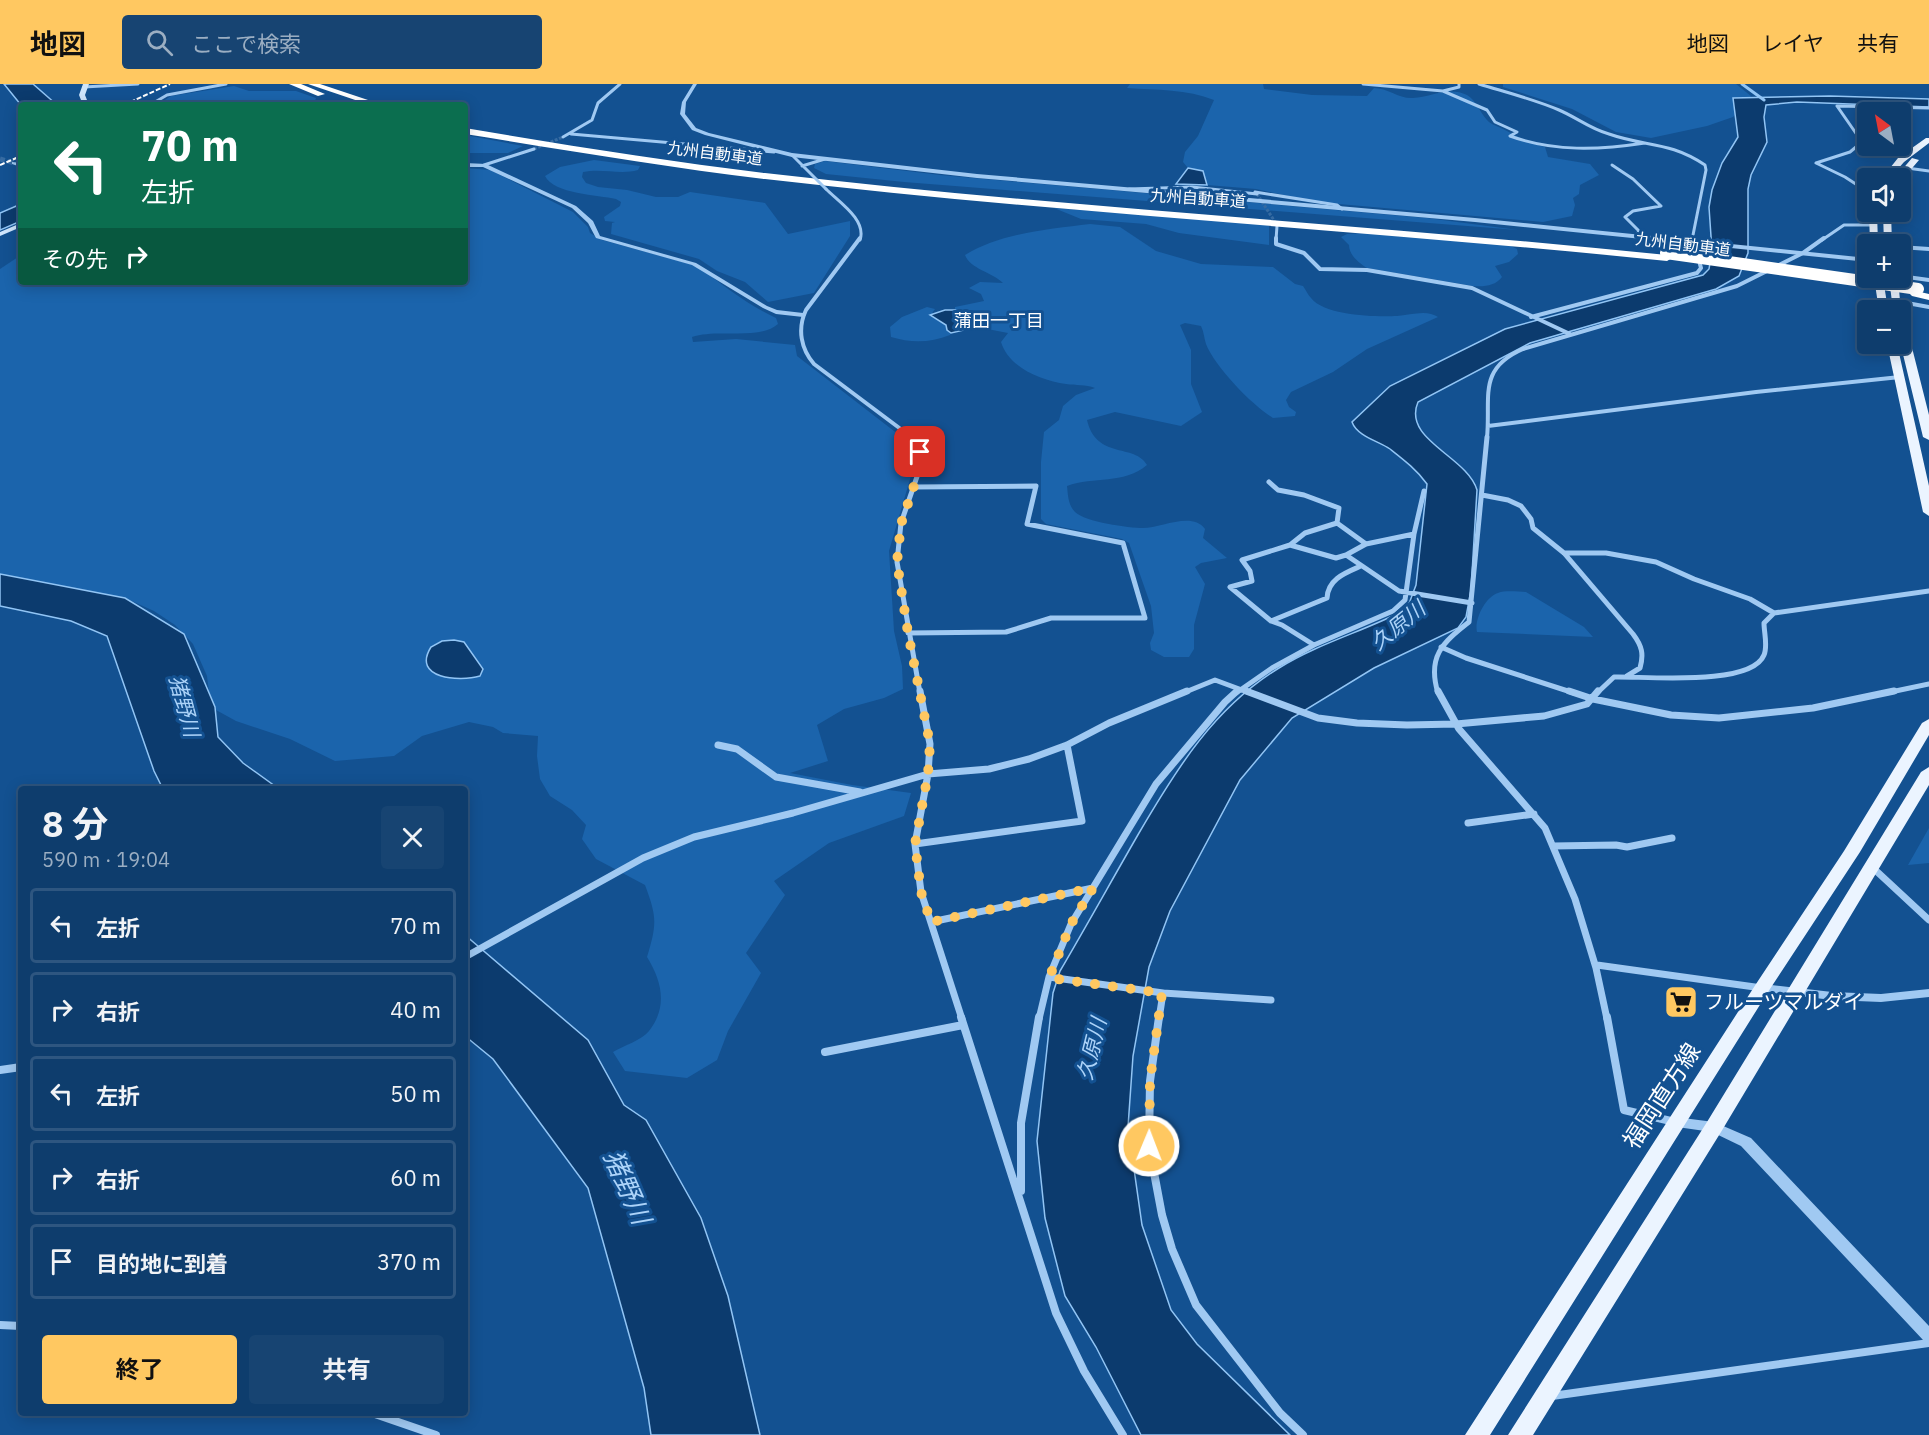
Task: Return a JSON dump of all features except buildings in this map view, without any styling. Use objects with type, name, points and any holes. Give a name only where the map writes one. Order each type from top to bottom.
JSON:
[{"type":"highway","points":[[293,84],[348,102]]},
{"type":"highway","points":[[312,84],[369,102]]},
{"type":"highway","name":"九州自動車道","points":[[468,127],[625,153],[830,178],[1482,232],[1921,291],[1929,297]]},
{"type":"highway","name":"九州自動車道","points":[[468,132],[616,157],[813,181],[1666,255]]},
{"type":"main road","points":[[85,86],[82,95],[85,102]]},
{"type":"main road","points":[[1894,168],[1901,160],[1929,140]]},
{"type":"main road","points":[[1907,168],[1929,148]]},
{"type":"main road","points":[[1872,222],[1873,234]]},
{"type":"main road","points":[[0,234],[18,226]]},
{"type":"main road","points":[[1894,354],[1929,512]]},
{"type":"main road","points":[[1908,354],[1929,437]]},
{"type":"main road","name":"福岡直方線","points":[[1477,1435],[1675,1122],[1852,852],[1929,723]]},
{"type":"main road","points":[[1520,1435],[1714,1127],[1929,772]]},
{"type":"street","points":[[85,86],[138,84]]},
{"type":"street","points":[[155,102],[167,95],[226,84]]},
{"type":"street","points":[[563,137],[592,120],[593,112],[599,101],[620,84]]},
{"type":"street","points":[[695,84],[684,102],[682,114],[688,123],[707,134],[774,152]]},
{"type":"street","points":[[1366,84],[1443,92],[1487,110],[1495,122],[1514,129],[1516,132],[1510,136],[1527,143],[1609,149],[1648,142]]},
{"type":"street","points":[[1443,92],[1459,87],[1459,84]]},
{"type":"street","points":[[1479,84],[1560,110],[1587,126],[1610,135],[1679,150],[1705,165],[1697,225],[1692,241],[1701,268],[1697,273],[1531,317]]},
{"type":"street","points":[[1857,185],[1816,163],[1855,151],[1862,142],[1837,106],[1929,108]]},
{"type":"street","points":[[571,134],[774,152],[1124,190],[1692,241],[1857,259]]},
{"type":"street","points":[[468,165],[484,165],[534,150]]},
{"type":"street","points":[[792,155],[858,221],[862,233],[858,244],[803,315],[801,343],[806,356],[915,442],[920,452],[920,468],[901,524],[897,562],[908,633],[930,744],[928,774],[915,844],[921,892],[1056,1313],[1084,1371],[1123,1435]]},
{"type":"street","points":[[804,167],[826,159]]},
{"type":"street","points":[[14,163],[18,164]]},
{"type":"street","points":[[484,165],[574,207],[591,222],[598,237],[694,264],[771,310],[803,315]]},
{"type":"street","points":[[1612,165],[1640,183],[1661,206],[1633,212],[1625,217],[1639,231],[1636,236]]},
{"type":"street","points":[[1911,169],[1929,171]]},
{"type":"street","points":[[1124,190],[1141,187],[1256,193],[1337,205],[1342,209]]},
{"type":"street","points":[[1872,225],[1844,225],[1803,253],[1737,286],[1523,349],[1508,356],[1495,366],[1488,393],[1488,426],[1469,622],[1441,647],[1433,659],[1434,679],[1439,699],[1456,724],[1546,829],[1584,922],[1597,965],[1624,1110],[1675,1122],[1714,1127],[1746,1142],[1929,1336]]},
{"type":"street","points":[[1277,226],[1276,244],[1304,253],[1320,269],[1367,270],[1460,285],[1487,294],[1531,317],[1571,334]]},
{"type":"street","points":[[1911,248],[1929,249]]},
{"type":"street","points":[[1911,278],[1929,280]]},
{"type":"street","points":[[1911,306],[1929,307]]},
{"type":"street","points":[[1488,426],[1756,392],[1900,377]]},
{"type":"street","points":[[1269,482],[1278,490],[1304,495],[1339,508],[1337,523]]},
{"type":"street","points":[[908,633],[1006,632],[1051,618],[1145,618],[1123,543],[1028,524],[1035,486],[914,487]]},
{"type":"street","points":[[1021,1198],[1021,1123],[1035,1035],[1049,978],[1071,924],[1156,784],[1225,702],[1272,668],[1314,645],[1393,611],[1405,600],[1414,534],[1424,490]]},
{"type":"street","points":[[1482,495],[1509,501],[1527,509],[1533,528],[1564,554],[1615,611],[1641,645],[1643,658],[1640,668],[1627,676]]},
{"type":"street","points":[[1337,523],[1366,544]]},
{"type":"street","points":[[1314,645],[1282,625],[1271,621],[1230,587],[1251,581],[1250,571],[1242,560],[1290,545],[1305,533],[1337,523]]},
{"type":"street","points":[[1290,545],[1336,558],[1366,544],[1414,534]]},
{"type":"street","points":[[1564,554],[1606,553],[1656,562],[1694,579],[1750,599],[1774,613]]},
{"type":"street","points":[[1346,555],[1399,591],[1472,603]]},
{"type":"street","points":[[1271,621],[1299,607],[1306,607],[1327,598],[1331,583],[1361,566]]},
{"type":"street","points":[[468,955],[643,858],[694,837],[793,813],[928,774],[990,770],[1067,745],[1109,723],[1215,680],[1318,718],[1357,723],[1456,724],[1544,716],[1587,704],[1604,684],[1614,677],[1689,678],[1742,671],[1755,667],[1764,656],[1764,623],[1774,613],[1929,591]]},
{"type":"street","points":[[1441,647],[1466,658],[1593,699],[1671,715],[1719,718],[1813,708],[1929,684]]},
{"type":"street","points":[[718,745],[737,749],[776,777],[863,793]]},
{"type":"street","points":[[915,844],[1083,821],[1067,745]]},
{"type":"street","points":[[1468,823],[1534,814]]},
{"type":"street","points":[[1553,846],[1616,845],[1627,847],[1672,838]]},
{"type":"street","points":[[1872,867],[1929,920]]},
{"type":"street","points":[[931,922],[1093,888]]},
{"type":"street","points":[[1597,965],[1795,992],[1881,998],[1929,993]]},
{"type":"street","points":[[1049,978],[1162,993],[1271,1000]]},
{"type":"street","points":[[1162,993],[1150,1081],[1149,1146],[1162,1215],[1172,1249],[1196,1305],[1280,1413],[1303,1435]]},
{"type":"street","points":[[825,1052],[963,1025]]},
{"type":"street","points":[[0,1070],[18,1067]]},
{"type":"street","points":[[0,1325],[18,1326]]},
{"type":"street","points":[[1543,1397],[1929,1343]]},
{"type":"street","points":[[381,1416],[436,1435]]},
{"type":"shaded area","points":[[1130,84],[1263,84],[1264,89],[1312,95],[1367,96],[1374,88],[1413,98],[1447,92],[1460,93],[1473,100],[1490,123],[1545,147],[1548,157],[1590,164],[1599,175],[1580,185],[1579,194],[1573,198],[1575,205],[1572,216],[1543,222],[1316,202],[1256,189],[1207,185],[1202,171],[1188,168],[1183,162],[1185,152],[1198,136],[1214,100],[1183,92],[1127,88]]},
{"type":"shaded area","points":[[1503,84],[1736,84],[1751,96],[1733,117],[1707,126],[1651,138],[1616,132],[1572,109],[1503,87]]},
{"type":"shaded area","points":[[234,86],[249,91],[296,91],[316,98],[315,101],[320,102],[162,102],[171,96]]},
{"type":"shaded area","points":[[468,136],[523,146],[508,153],[468,153]]},
{"type":"shaded area","points":[[594,160],[640,166],[638,170],[631,171],[583,172],[582,177],[586,183],[598,187],[627,190],[656,197],[678,197],[690,192],[765,203],[788,234],[850,221],[850,236],[814,293],[768,302],[745,282],[717,271],[699,259],[611,234],[612,223],[615,222],[605,221],[604,217],[620,206],[621,202],[557,187],[545,176],[560,167]]},
{"type":"shaded area","points":[[825,161],[940,175],[1427,218],[1518,230],[904,182],[826,174],[814,168],[815,164]]},
{"type":"shaded area","points":[[468,168],[490,170],[573,212],[588,227],[590,233],[602,240],[698,266],[745,301],[776,318],[778,324],[760,332],[692,337],[693,342],[736,339],[795,345],[797,356],[903,438],[912,451],[913,469],[889,551],[894,631],[902,666],[903,689],[884,698],[844,709],[817,725],[828,761],[790,773],[911,793],[904,816],[829,843],[774,881],[785,895],[746,953],[761,973],[728,1031],[717,1060],[687,1078],[625,1071],[613,1052],[646,1034],[659,1013],[661,994],[656,975],[647,957],[653,936],[654,913],[645,885],[596,859],[582,839],[586,825],[572,810],[550,796],[540,779],[537,756],[538,736],[503,733],[493,727],[469,722],[422,736],[394,756],[335,761],[290,739],[236,721],[216,710],[209,692],[207,676],[193,644],[175,625],[154,611],[125,598],[0,574],[0,269],[18,257],[18,285],[468,285]]},
{"type":"shaded area","points":[[1054,208],[1265,224],[1269,226],[1269,245],[1179,233],[1146,224],[1081,219]]},
{"type":"shaded area","points":[[1090,224],[1120,227],[1156,251],[1201,264],[1273,267],[1295,284],[1303,286],[1310,297],[1327,309],[1377,316],[1429,313],[1438,317],[1367,349],[1333,372],[1291,392],[1286,400],[1289,407],[1296,412],[1295,416],[1273,418],[1245,395],[1217,363],[1206,344],[1201,326],[1185,323],[1180,325],[1191,350],[1191,384],[1202,412],[1181,426],[1115,412],[1087,420],[1098,441],[1134,454],[1147,465],[1118,478],[1067,486],[1070,503],[1075,512],[1088,519],[1136,528],[1192,521],[1205,529],[1203,538],[1227,558],[1201,563],[1195,567],[1205,584],[1194,625],[1194,649],[1189,657],[1164,657],[1151,650],[1150,643],[1154,633],[1151,606],[1129,543],[1122,539],[1046,524],[1041,519],[1041,462],[1044,432],[1059,420],[1063,406],[1076,395],[1095,388],[1056,382],[1037,376],[1018,366],[1005,351],[1001,342],[1008,333],[977,327],[976,319],[955,310],[955,307],[984,301],[981,294],[969,288],[980,282],[1003,283],[976,267],[965,255],[1010,237]]},
{"type":"shaded area","points":[[1367,233],[1509,245],[1517,249],[1518,254],[1509,262],[1495,266],[1502,277],[1496,282],[1485,286],[1473,286],[1367,268],[1355,258],[1349,245],[1341,237],[1347,234]]},
{"type":"shaded area","points":[[927,307],[935,309],[930,316],[946,325],[950,335],[935,340],[921,341],[891,337],[890,327],[902,317]]},
{"type":"shaded area","points":[[1505,592],[1526,592],[1584,627],[1593,637],[1477,632],[1477,621],[1485,604],[1493,595]]},
{"type":"shaded area","points":[[1929,828],[1929,863],[1908,865]]},
{"type":"water","points":[[4,84],[33,84],[54,102],[19,102]]},
{"type":"water","name":"久原川","points":[[1830,96],[1929,99],[1929,107],[1911,106],[1911,102],[1857,102],[1857,104],[1797,102],[1766,105],[1764,117],[1767,142],[1751,175],[1748,189],[1748,253],[1739,276],[1716,289],[1530,343],[1418,402],[1416,415],[1419,427],[1427,438],[1461,467],[1471,478],[1477,490],[1471,590],[1466,617],[1458,628],[1374,668],[1292,718],[1240,780],[1170,911],[1149,967],[1133,1056],[1128,1127],[1142,1225],[1171,1310],[1197,1344],[1290,1435],[1141,1435],[1096,1347],[1065,1296],[1045,1218],[1037,1141],[1053,993],[1060,971],[1168,785],[1216,721],[1256,684],[1294,659],[1407,609],[1416,585],[1427,484],[1405,461],[1390,449],[1363,435],[1352,422],[1390,386],[1505,329],[1703,275],[1709,269],[1712,251],[1709,207],[1712,190],[1722,163],[1738,137],[1733,98]]},
{"type":"water","points":[[1188,168],[1203,171],[1207,185],[1176,184]]},
{"type":"water","points":[[18,205],[18,222],[0,230],[0,213]]},
{"type":"water","points":[[945,310],[955,310],[976,319],[977,327],[951,333],[947,330],[946,325],[930,315]]},
{"type":"water","name":"猪野川","points":[[0,574],[125,598],[184,634],[215,707],[218,737],[243,763],[275,786],[162,786],[154,771],[107,636],[71,621],[0,606]]},
{"type":"water","points":[[442,641],[464,642],[483,669],[480,676],[450,678],[432,672],[427,666],[431,647]]},
{"type":"water","name":"猪野川","points":[[468,938],[588,1040],[624,1105],[646,1120],[701,1218],[728,1296],[760,1435],[651,1435],[644,1388],[588,1188],[493,1059],[468,1038]]},
{"type":"waterway","points":[[1742,84],[1764,100]]},
{"type":"tunnel","points":[[534,149],[563,137]]},
{"type":"tunnel","points":[[0,159],[14,163]]},
{"type":"tunnel","points":[[1257,194],[1277,225]]},
{"type":"railway","points":[[131,102],[170,84]]},
{"type":"railway","points":[[0,165],[18,157]]},
{"type":"place","name":"フルーツマルダイ","points":[[1681,1002]]},
{"type":"district","name":"蒲田一丁目","points":[[999,321]]},
{"type":"route","points":[[920,452],[920,468],[901,524],[897,562],[908,633],[930,744],[928,774],[918,815],[915,844],[921,892],[931,922],[1093,888],[1071,924],[1049,978],[1162,993],[1150,1081],[1149,1146]]}]
